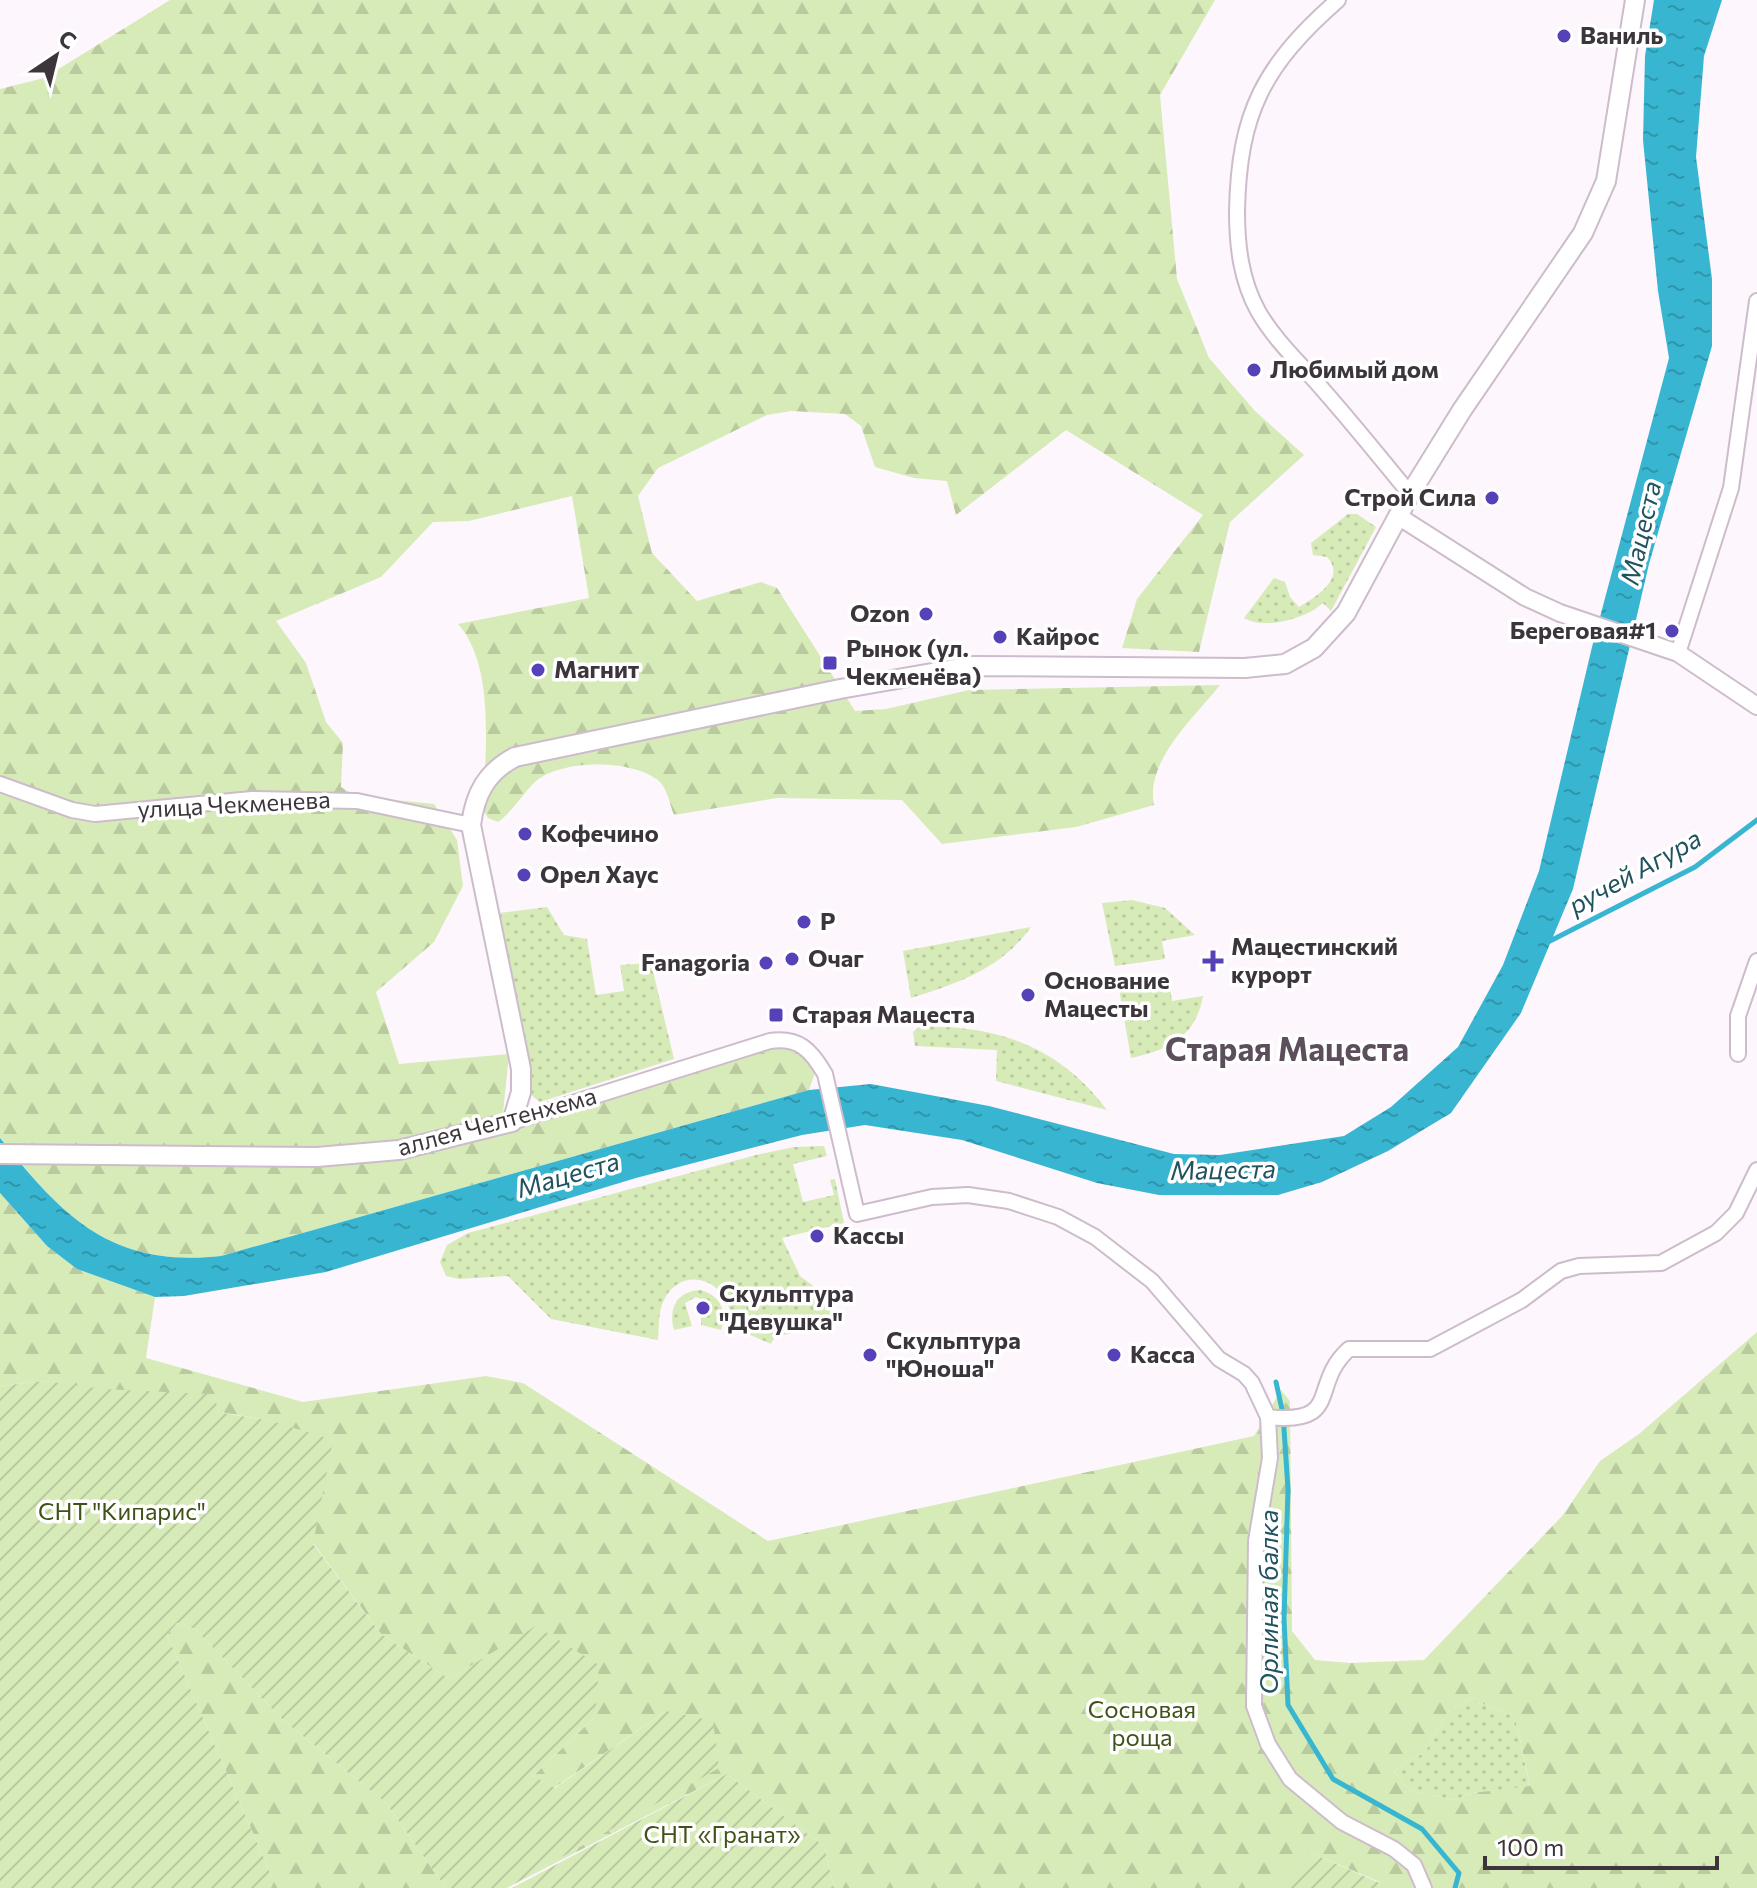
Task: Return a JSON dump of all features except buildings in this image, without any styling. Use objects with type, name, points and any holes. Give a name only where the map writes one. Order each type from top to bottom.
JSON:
[{"type":"main road","points":[[512,1122],[521,1092],[521,1069],[471,825],[482,786],[496,767],[515,757],[826,692],[992,664],[1245,668],[1285,664],[1314,648],[1346,613],[1410,494],[1462,410],[1583,233],[1594,210],[1611,154],[1635,0]]},
{"type":"main road","name":"аллея Челтенхема","points":[[0,1154],[317,1157],[399,1150],[512,1122]]},
{"type":"street","points":[[1338,0],[1289,46],[1259,94],[1246,126],[1238,161],[1237,235],[1241,268],[1249,293],[1269,328],[1410,494]]},
{"type":"street","points":[[1678,653],[1731,488],[1757,301]]},
{"type":"street","points":[[1398,516],[1506,586],[1560,613],[1678,653],[1757,706]]},
{"type":"street","name":"улица Чекменева","points":[[0,784],[72,810],[95,814],[252,799],[326,800],[357,801],[471,825]]},
{"type":"street","points":[[1738,1054],[1738,1016],[1757,961]]},
{"type":"street","name":"аллея Челтенхема","points":[[512,1122],[770,1041],[794,1041],[814,1056],[826,1077],[857,1214],[932,1197],[968,1195],[1009,1201],[1058,1217],[1095,1237],[1152,1281],[1219,1359],[1244,1374],[1262,1398],[1268,1417]]},
{"type":"street","points":[[1424,1888],[1414,1865],[1394,1849],[1342,1822],[1290,1779],[1268,1744],[1254,1706],[1254,1581],[1256,1541],[1270,1458],[1268,1417],[1303,1419],[1313,1413],[1335,1366],[1349,1349],[1430,1349],[1522,1300],[1561,1271],[1579,1266],[1661,1263],[1675,1256],[1716,1233],[1736,1213],[1757,1170]]},
{"type":"green space","points":[[170,0],[1215,0],[1160,95],[1177,279],[1209,358],[1255,411],[1304,455],[1230,522],[1199,652],[1122,648],[1137,599],[1203,515],[1066,430],[956,515],[947,481],[914,478],[875,467],[861,426],[845,414],[791,411],[767,415],[658,468],[638,496],[652,553],[697,601],[761,582],[777,588],[855,711],[886,709],[969,690],[1220,685],[1164,756],[1153,789],[1154,805],[1076,827],[942,844],[902,800],[777,798],[674,815],[659,781],[632,769],[598,764],[548,774],[536,781],[498,822],[488,818],[483,810],[486,712],[483,687],[470,642],[458,624],[589,598],[572,496],[469,521],[433,522],[381,577],[276,621],[306,663],[326,722],[343,743],[341,787],[356,796],[434,804],[457,840],[463,886],[434,942],[376,992],[399,1064],[509,1054],[502,1123],[771,1046],[796,1049],[817,1067],[809,1090],[221,1256],[183,1258],[149,1254],[119,1245],[69,1213],[0,1138],[0,89],[44,78]]},
{"type":"green space","points":[[1348,514],[1357,514],[1376,527],[1331,611],[1323,603],[1306,614],[1285,621],[1262,623],[1244,618],[1274,578],[1285,582],[1290,597],[1299,607],[1327,586],[1333,572],[1332,565],[1327,557],[1313,555],[1311,543]]},
{"type":"green space","points":[[1132,900],[1165,908],[1195,935],[1162,941],[1165,959],[1115,966],[1102,903]]},
{"type":"green space","points":[[547,907],[564,935],[587,939],[596,995],[624,991],[620,965],[651,963],[674,1059],[540,1102],[531,1095],[499,913]]},
{"type":"green space","points":[[1031,927],[1006,954],[977,973],[911,998],[903,951]]},
{"type":"green space","points":[[1169,981],[1172,1001],[1203,996],[1194,1021],[1179,1039],[1169,1045],[1131,1058],[1119,989]]},
{"type":"green space","points":[[919,1027],[974,1030],[1024,1044],[1069,1070],[1107,1110],[996,1081],[997,1050],[915,1046],[913,1032]]},
{"type":"green space","points":[[824,1146],[827,1156],[793,1164],[803,1202],[834,1195],[830,1180],[835,1179],[844,1223],[782,1238],[800,1276],[827,1296],[833,1321],[829,1322],[830,1328],[775,1336],[771,1344],[732,1327],[730,1310],[724,1297],[715,1287],[693,1279],[681,1282],[663,1302],[658,1340],[551,1319],[508,1276],[459,1279],[446,1276],[440,1262],[447,1245],[468,1233],[756,1155],[794,1147]]},
{"type":"green space","name":"Сосновая роща","points":[[0,1193],[47,1246],[77,1269],[155,1297],[146,1358],[303,1402],[486,1376],[523,1383],[768,1541],[1254,1436],[1281,1390],[1290,1401],[1292,1631],[1315,1660],[1350,1663],[1424,1660],[1563,1515],[1600,1461],[1639,1434],[1757,1332],[1757,1888],[1379,1888],[1380,1882],[1309,1852],[1276,1888],[834,1888],[824,1846],[727,1774],[507,1888],[718,1768],[666,1711],[554,1788],[533,1776],[595,1717],[536,1627],[449,1679],[381,1634],[313,1543],[271,1421],[44,1381],[0,1386]],"holes":[[[1471,1699],[1515,1717],[1530,1786],[1472,1793],[1455,1800],[1410,1791],[1394,1771],[1425,1752],[1449,1711]]]},
{"type":"green space","points":[[701,1290],[721,1305],[724,1317],[721,1330],[701,1325],[701,1317],[708,1312],[708,1302],[696,1297],[685,1303],[692,1326],[674,1330],[672,1315],[676,1302],[686,1294]]},
{"type":"green space","name":"СНТ \"Кипарис\"","points":[[44,1381],[103,1389],[208,1394],[224,1413],[271,1421],[333,1440],[313,1544],[381,1634],[449,1679],[536,1626],[599,1665],[595,1717],[533,1776],[555,1788],[666,1711],[713,1721],[719,1768],[507,1888],[446,1888],[386,1803],[283,1720],[195,1629],[177,1623],[167,1635],[272,1877],[272,1888],[0,1888],[0,1386]]},
{"type":"green space","points":[[177,1623],[195,1629],[283,1720],[386,1803],[446,1888],[272,1888],[272,1877],[167,1635]]},
{"type":"green space","points":[[1471,1699],[1515,1717],[1530,1787],[1472,1793],[1455,1800],[1410,1791],[1394,1771],[1425,1752],[1449,1711]]},
{"type":"green space","name":"СНТ «Гранат»","points":[[727,1774],[824,1846],[834,1888],[512,1888]]},
{"type":"green space","points":[[1309,1852],[1380,1883],[1379,1888],[1276,1888]]},
{"type":"water","name":"Мацеста","points":[[1654,0],[1722,0],[1704,56],[1696,157],[1712,279],[1712,346],[1649,564],[1573,889],[1521,1013],[1451,1113],[1388,1151],[1322,1182],[1278,1195],[1159,1195],[1097,1183],[962,1140],[865,1125],[802,1135],[636,1178],[326,1272],[184,1296],[155,1297],[77,1269],[47,1246],[0,1193],[0,1138],[69,1213],[119,1245],[149,1254],[183,1258],[221,1256],[809,1090],[871,1084],[989,1106],[1174,1154],[1220,1155],[1344,1136],[1391,1107],[1458,1047],[1503,965],[1539,871],[1592,647],[1669,358],[1658,291],[1643,140],[1645,56]]},
{"type":"waterway","name":"ручей Агура","points":[[1548,942],[1695,867],[1757,820]]},
{"type":"waterway","name":"Орлиная балка","points":[[1276,1382],[1283,1414],[1288,1489],[1284,1618],[1288,1705],[1333,1779],[1422,1829],[1459,1873],[1455,1888]]},
{"type":"place","name":"Ваниль","points":[[1564,36]]},
{"type":"place","name":"Любимый дом","points":[[1254,370]]},
{"type":"place","name":"Строй Сила","points":[[1492,498]]},
{"type":"place","name":"Ozon","points":[[926,614]]},
{"type":"place","name":"Береговая#1","points":[[1672,631]]},
{"type":"place","name":"Кайрос","points":[[1000,637]]},
{"type":"place","name":"Рынок (ул. Чекменёва)","points":[[830,663]]},
{"type":"place","name":"Магнит","points":[[538,670]]},
{"type":"place","name":"Кофечино","points":[[525,834]]},
{"type":"place","name":"Орел Хаус","points":[[524,875]]},
{"type":"place","name":"Р","points":[[804,922]]},
{"type":"place","name":"Очаг","points":[[792,959]]},
{"type":"place","name":"Мацестинский курорт","points":[[1213,961]]},
{"type":"place","name":"Fanagoria","points":[[766,963]]},
{"type":"place","name":"Основание Мацесты","points":[[1028,995]]},
{"type":"place","name":"Старая Мацеста","points":[[776,1015]]},
{"type":"place","name":"Кассы","points":[[817,1236]]},
{"type":"place","name":"Скульптура \"Девушка\"","points":[[703,1308]]},
{"type":"place","name":"Скульптура \"Юноша\"","points":[[870,1355]]},
{"type":"place","name":"Касса","points":[[1114,1355]]},
{"type":"district","name":"Старая Мацеста","points":[[1287,1050]]}]
